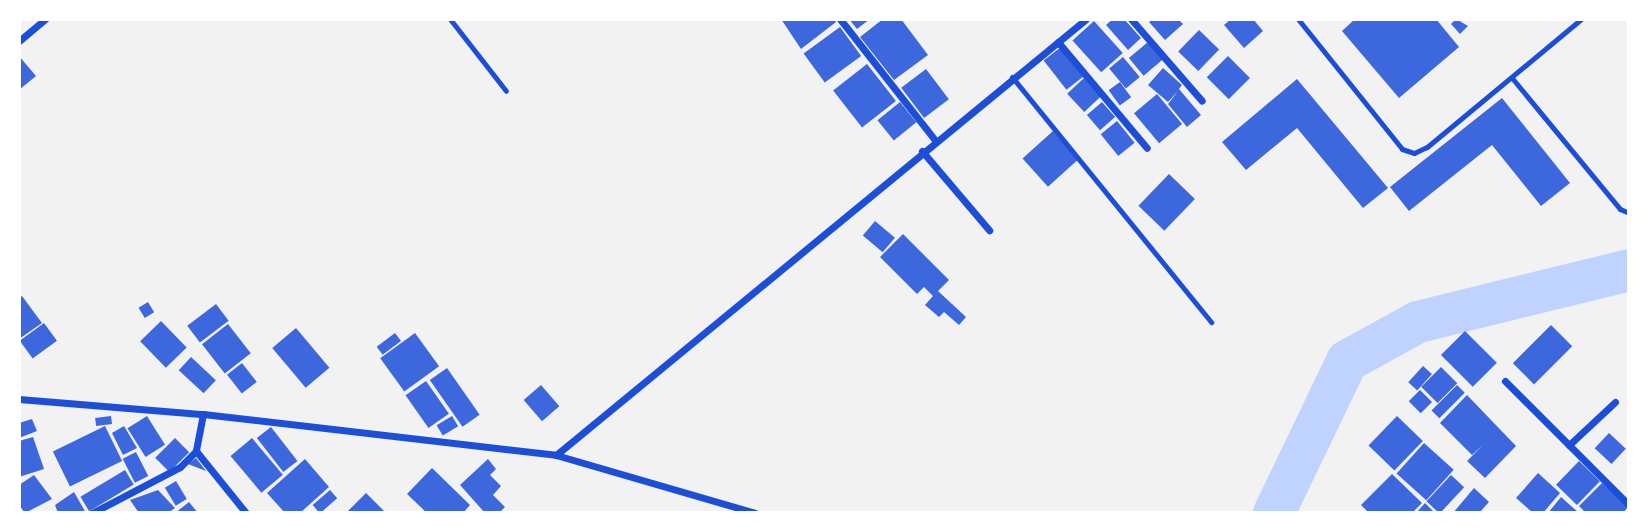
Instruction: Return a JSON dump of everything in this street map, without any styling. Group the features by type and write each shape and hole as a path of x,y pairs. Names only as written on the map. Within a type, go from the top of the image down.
{"street":[{"path":"19,41 45,19"},
{"path":"840,19 935,140"},
{"path":"556,456 935,140 1086,19"},
{"path":"1131,19 1202,101"},
{"path":"1058,42 1147,148"},
{"path":"922,151 989,230"},
{"path":"1505,381 1629,505"},
{"path":"19,399 203,414 556,456 755,513"},
{"path":"1569,445 1615,402"},
{"path":"92,513 180,467 196,451 203,414"},
{"path":"196,451 246,513"}],"lane":[{"path":"450,19 506,91"},
{"path":"1298,19 1402,149 1414,153 1427,148 1581,19"},
{"path":"1012,78 1211,322"},
{"path":"1512,78 1620,209 1629,213"}],"building":[{"path":"781,19 834,19 836,22 801,49"},
{"path":"849,19 870,19 857,29"},
{"path":"883,19 901,19 928,55 894,80 860,37"},
{"path":"1113,19 1124,19 1141,38 1128,50 1106,25"},
{"path":"1153,19 1178,19 1183,24 1165,40 1149,22"},
{"path":"1231,19 1253,19 1263,31 1244,48 1224,25"},
{"path":"1355,19 1436,19 1459,47 1399,98 1342,31"},
{"path":"1456,19 1468,26 1460,34 1451,24"},
{"path":"1094,21 1123,53 1101,72 1072,40"},
{"path":"840,27 861,56 825,83 804,53"},
{"path":"1199,30 1219,49 1198,71 1178,52"},
{"path":"1148,42 1163,60 1144,76 1129,58"},
{"path":"1061,47 1084,76 1066,90 1044,61"},
{"path":"19,56 36,76 19,90"},
{"path":"1228,56 1250,78 1229,99 1207,77"},
{"path":"1123,57 1140,77 1126,88 1109,69"},
{"path":"867,64 896,101 862,128 833,90"},
{"path":"1163,68 1182,85 1179,89 1201,115 1187,127 1168,104 1178,91 1168,102 1148,85"},
{"path":"926,69 949,99 924,118 901,88"},
{"path":"1084,78 1101,96 1084,112 1067,94"},
{"path":"1297,79 1388,188 1363,208 1297,128 1246,170 1222,142"},
{"path":"1120,82 1131,97 1120,106 1109,90"},
{"path":"1157,94 1182,124 1159,143 1134,113"},
{"path":"1502,98 1570,183 1541,206 1492,145 1409,211 1390,187"},
{"path":"900,102 916,122 894,140 877,120"},
{"path":"1102,102 1115,117 1100,130 1087,115"},
{"path":"1117,121 1135,143 1118,156 1101,134"},
{"path":"1053,131 1078,159 1048,187 1023,158"},
{"path":"1169,174 1195,199 1164,231 1138,206"},
{"path":"875,221 895,238 883,252 863,236"},
{"path":"903,234 949,280 938,291 966,317 959,325 944,312 939,317 925,305 933,296 924,287 917,294 880,257"},
{"path":"22,296 42,323 19,339 19,299"},
{"path":"148,302 154,312 145,318 139,308"},
{"path":"216,304 229,321 200,342 187,326"},
{"path":"161,321 187,348 166,368 140,341"},
{"path":"44,323 57,341 33,358 20,341"},
{"path":"228,324 251,353 225,373 202,344"},
{"path":"1551,325 1572,346 1534,384 1513,363"},
{"path":"296,328 329,368 306,388 272,348"},
{"path":"1465,331 1497,363 1473,387 1441,355"},
{"path":"395,333 401,341 383,355 377,347"},
{"path":"415,333 439,366 404,391 380,358"},
{"path":"191,357 216,380 204,393 179,370"},
{"path":"242,363 257,382 242,394 227,375"},
{"path":"1423,366 1432,374 1417,390 1408,382"},
{"path":"1441,367 1457,383 1437,403 1421,387"},
{"path":"447,368 480,415 462,427 430,380"},
{"path":"426,381 449,414 428,428 406,395"},
{"path":"541,385 559,406 542,421 524,400"},
{"path":"1457,385 1465,393 1439,418 1432,410"},
{"path":"1420,390 1432,402 1421,413 1409,401"},
{"path":"1467,395 1516,446 1485,478 1467,461 1484,444 1472,455 1440,423"},
{"path":"111,416 112,424 96,426 95,418"},
{"path":"147,416 165,445 146,457 127,428"},
{"path":"452,416 458,426 443,436 437,425"},
{"path":"1397,416 1423,441 1394,471 1369,445"},
{"path":"32,419 37,431 19,438 19,423"},
{"path":"105,426 122,461 70,486 53,451"},
{"path":"124,426 137,448 123,455 112,433"},
{"path":"271,427 297,461 283,472 257,438"},
{"path":"1609,433 1626,449 1611,464 1595,448"},
{"path":"33,437 44,469 19,477 19,441"},
{"path":"175,438 189,452 169,472 155,458"},
{"path":"252,438 283,475 261,493 231,456"},
{"path":"1424,443 1454,470 1426,500 1397,473"},
{"path":"136,452 148,476 135,483 123,459"},
{"path":"196,458 206,471 188,464"},
{"path":"305,459 329,487 300,513 285,513 267,493"},
{"path":"488,459 496,469 490,475 501,486 493,495 505,507 499,513 485,513 460,485"},
{"path":"1579,461 1600,481 1577,505 1556,485"},
{"path":"432,468 470,505 463,513 427,513 407,494"},
{"path":"125,470 134,485 89,511 80,497"},
{"path":"1538,473 1560,493 1543,513 1533,513 1516,498"},
{"path":"1392,474 1422,503 1412,513 1369,513 1361,505"},
{"path":"34,475 52,499 25,513 19,505 19,485"},
{"path":"1451,475 1464,487 1440,513 1426,501"},
{"path":"176,481 187,499 176,506 165,488"},
{"path":"1602,483 1628,507 1623,513 1586,513 1579,506"},
{"path":"1474,488 1489,502 1479,513 1453,513"},
{"path":"158,490 175,508 168,513 139,513 130,500"},
{"path":"330,490 337,498 320,513 313,505"},
{"path":"74,492 86,513 58,513 55,505"},
{"path":"366,493 386,513 346,513"},
{"path":"1561,497 1579,513 1548,513"},
{"path":"189,502 198,513 175,513"},
{"path":"1425,503 1435,513 1416,513"}],"waterway":[{"path":"1274,513 1347,361 1418,322 1629,270"}]}
